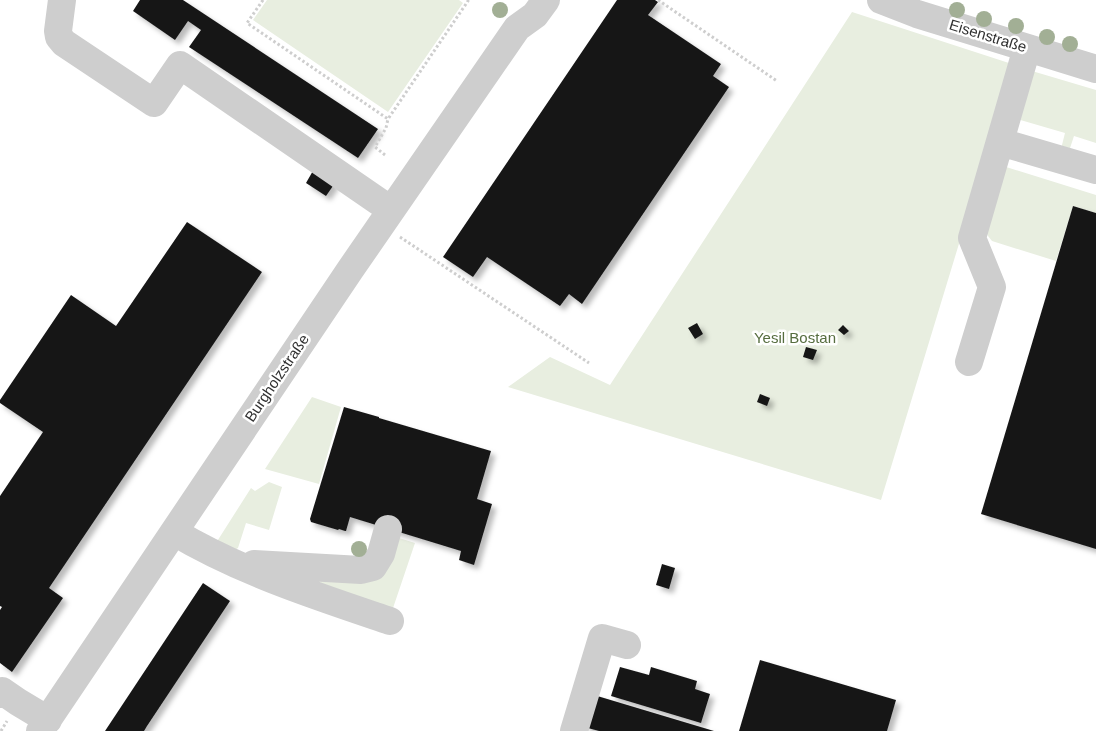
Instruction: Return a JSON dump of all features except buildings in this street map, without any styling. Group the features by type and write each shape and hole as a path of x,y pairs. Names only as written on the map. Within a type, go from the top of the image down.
{"street":[{"path":"62,0 58,37 64,44 154,103 180,65 386,217"},
{"name":"Burgholzstraße","path":"517,28 524,0"},
{"name":"Burgholzstraße","path":"44,725 386,217 517,28 535,15 546,0"},
{"name":"Eisenstraße","path":"881,0 917,14 1096,69"},
{"path":"968,362 992,287 972,238 1027,48"},
{"path":"1000,142 1096,170"},
{"path":"235,563 361,570 373,567 381,554 388,529"},
{"path":"174,532 202,548 281,583 390,621"},
{"path":"574,731 602,638 627,645"},
{"path":"1,691 18,702 44,725"}],"path":[{"path":"263,0 247,23 388,119"},
{"path":"385,154 375,147 386,128 388,119 467,0"},
{"path":"658,0 777,81"},
{"path":"386,217 589,363"}],"green space":[{"path":"267,0 459,0 463,3 388,112 253,20"},
{"name":"Yesil Bostan","path":"852,12 1012,64 881,500 508,387 550,357 610,385"},
{"path":"1032,71 1096,90 1096,143 1074,136 1069,151 1061,149 1065,133 1017,119"},
{"path":"1003,166 1096,195 1096,213 1073,206 1056,261 992,241 988,236 985,229"},
{"path":"312,397 341,407 319,484 265,469"},
{"path":"269,482 282,487 269,530 246,523 238,548 233,551 216,543 251,488 255,491"},
{"path":"396,537 415,543 392,611 301,577 331,580"}]}
